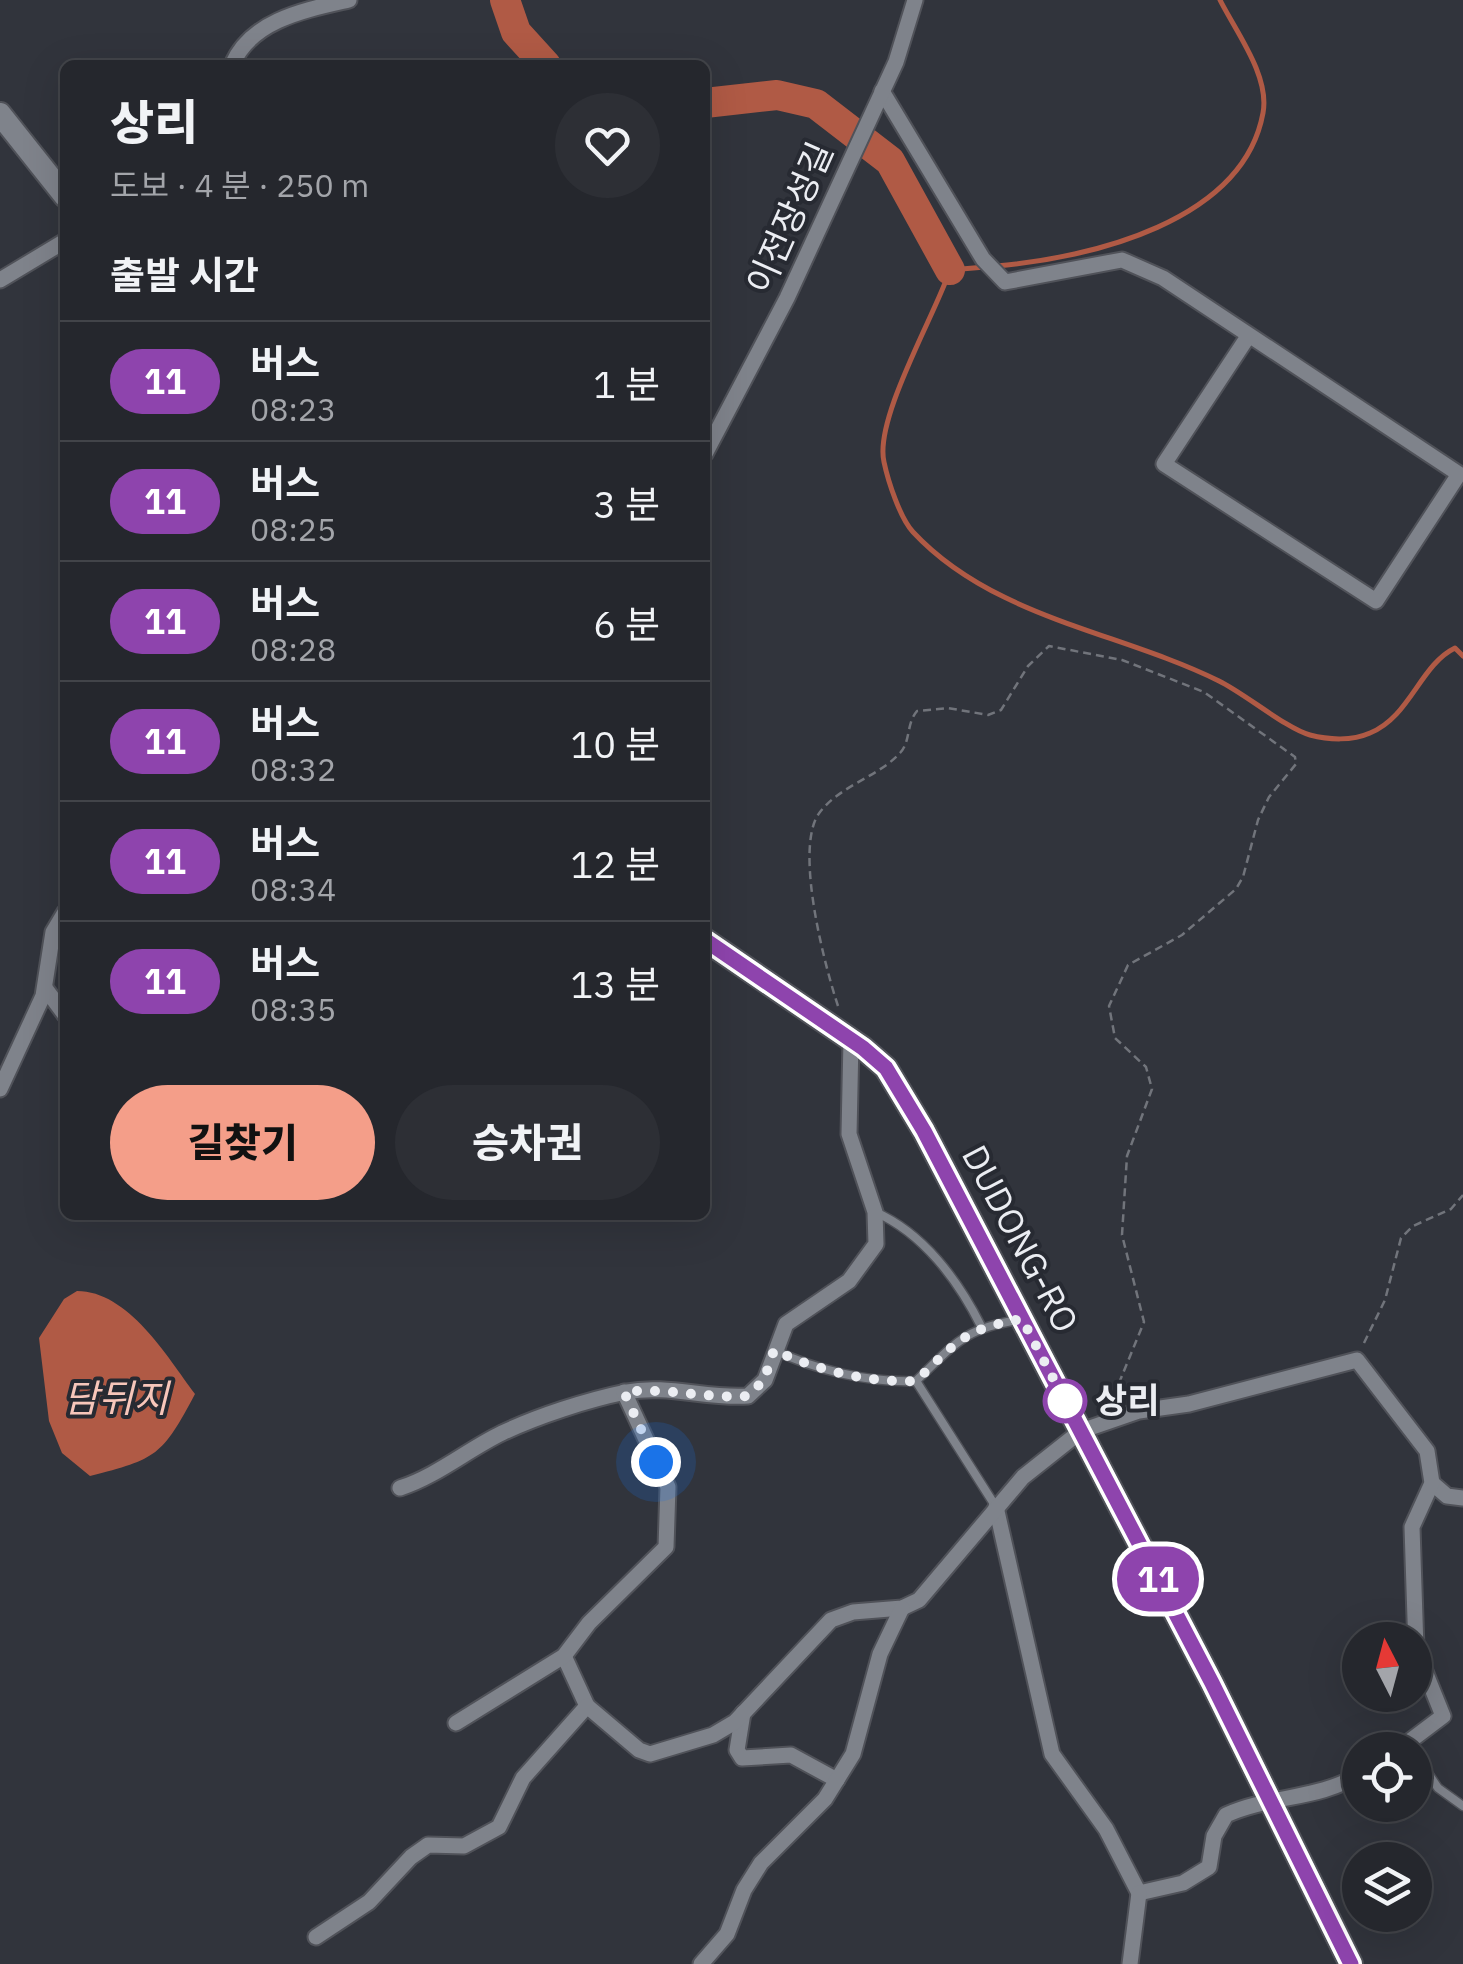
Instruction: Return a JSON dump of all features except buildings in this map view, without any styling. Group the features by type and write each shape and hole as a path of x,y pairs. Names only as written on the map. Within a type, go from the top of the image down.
{"main road":[{"path":"0,114 60,190"},
{"name":"DUDONG-RO","path":"710,943 852,1040 886,1068 1081,1431 1351,1964"}],"street":[{"path":"236,60 254,34 303,10 349,0"},
{"name":"이전장성길","path":"710,444 787,298 896,62 915,0"},
{"path":"878,97 983,259 1005,282 1122,260 1163,278 1250,335 1459,474 1376,601 1164,464 1250,335"},
{"path":"0,280 60,245"},
{"path":"0,1090 44,988 52,932 60,920"},
{"path":"44,988 60,1009"},
{"path":"400,1488 418,1482 502,1432 624,1392 656,1388 722,1398 748,1396 764,1380 786,1324 848,1281 876,1244 874,1212 849,1134 852,1040"},
{"path":"564,1656 586,1706 639,1750 650,1754 713,1735 743,1713 830,1620 853,1612 902,1608 918,1600 1023,1477 1081,1431 1357,1360 1427,1451 1432,1484 1412,1527 1416,1649 1444,1716 1427,1732"},
{"path":"456,1723 564,1656 589,1622 634,1583 670,1539 665,1476 624,1392"},
{"path":"1432,1484 1447,1496 1463,1498"},
{"path":"996,1507 1046,1737 1060,1771 1093,1809 1139,1893 1130,1964"},
{"path":"701,1964 727,1934 744,1890 762,1864 825,1799 852,1754 880,1654 902,1608"},
{"path":"316,1937 369,1902 411,1857 428,1846 464,1846 499,1826 523,1778 586,1706"},
{"path":"743,1713 737,1750 742,1758 791,1755 837,1780"},
{"path":"1139,1893 1208,1868 1214,1836 1226,1816 1270,1800 1342,1786"}],"lane":[{"path":"874,1212 904,1226 961,1286 981,1326"},
{"path":"774,1350 802,1364 892,1382 916,1381 966,1333 981,1326 1022,1319"},
{"path":"916,1381 996,1507"},
{"path":"1432,1780 1463,1806"}],"path":[{"path":"852,1040 822,957 809,838 818,814 839,794 898,756 917,711 948,708 988,715 1001,710 1028,666 1049,646 1122,660 1204,692 1295,756 1296,764 1269,797 1258,820 1243,878 1236,889 1182,935 1128,965 1109,1006 1114,1038 1146,1068 1152,1089 1127,1156 1122,1235 1144,1322 1114,1391 1110,1421"},
{"path":"1357,1360 1385,1300 1402,1238 1414,1226 1450,1209 1463,1195"}],"water":[{"name":"담뒤지","path":"77,1291 96,1294 129,1314 145,1328 195,1394 174,1431 155,1452 130,1465 90,1476 62,1453 49,1421 39,1338 64,1299"}],"waterway":[{"path":"505,0 516,32 541,60"},
{"path":"996,266 1034,262 1117,243 1195,207 1226,182 1250,151 1264,99 1257,69 1220,0"},
{"path":"710,102 777,95 816,104 890,161 950,270"},
{"path":"985,267 950,270 897,394 883,443 886,470 904,518 913,532 945,561 1018,604 1219,681 1290,726 1317,737 1340,739 1370,733 1395,715 1443,656 1455,648 1463,656"}],"bus line":[{"name":"11","path":"710,943 863,1048 886,1068 924,1131 1212,1683 1351,1964"}],"place":[{"name":"상리","path":"1065,1401"}],"route":[{"path":"656,1462 624,1392 656,1388 722,1398 748,1396 764,1380 774,1350 802,1364 892,1382 916,1381 966,1333 981,1326 1022,1319 1067,1404 1065,1401"}]}
